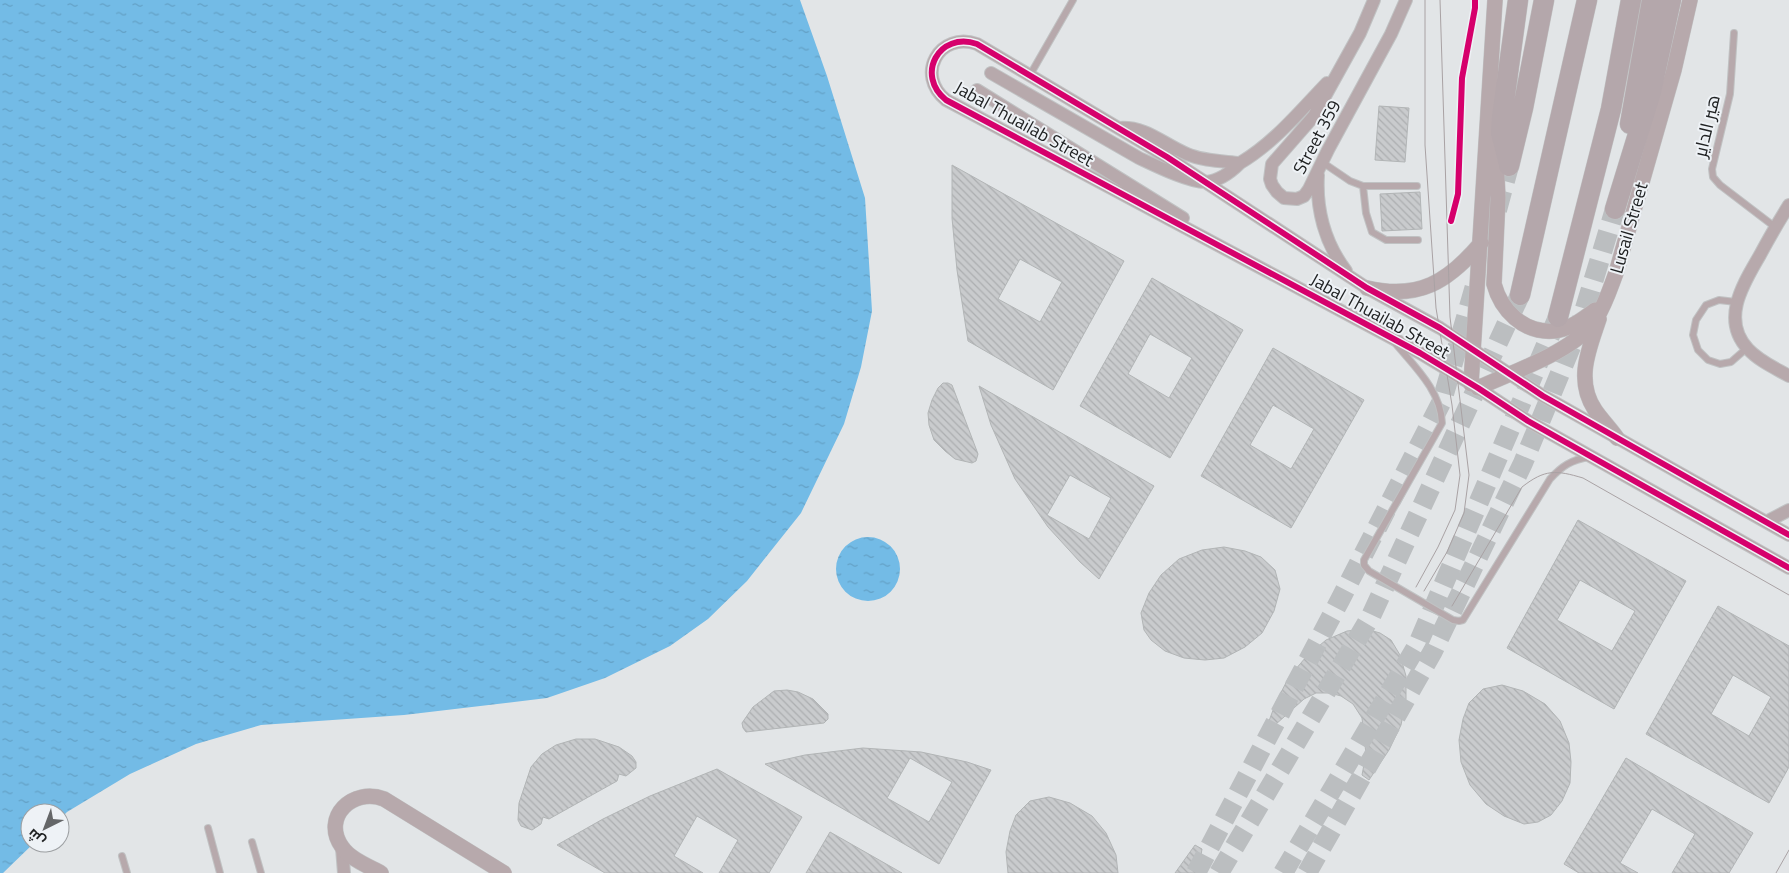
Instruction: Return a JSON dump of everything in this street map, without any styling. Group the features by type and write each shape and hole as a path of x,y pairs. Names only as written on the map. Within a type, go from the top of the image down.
{"highway":[{"path":"1518,0 1501,133 1510,166 1544,0"},
{"path":"1520,295 1587,0"},
{"path":"1558,317 1611,109 1631,0"},
{"path":"1652,0 1615,209 1651,92 1671,0"}],"street":[{"name":"Street 359","path":"1374,0 1360,33 1314,116 1272,164 1270,179 1272,185 1284,198 1297,199 1304,196 1309,189 1375,64 1406,0"},
{"path":"1474,386 1474,349 1495,0"},
{"name":"Lusail Street","path":"1474,386 1542,360 1575,339 1596,320 1606,301 1616,273 1674,70 1690,0"},
{"name":"Jabal Thuailab Street","path":"1789,535 1543,396 1440,328 1367,288 1206,182 977,44 962,41 955,42 942,49 934,62 932,76 936,90 946,100 1389,337 1474,386 1528,421 1789,568"},
{"path":"991,73 1153,165 1182,177 1206,182 1231,172 1266,144 1284,128 1339,70"},
{"path":"1489,83 1494,125 1498,198 1494,284 1497,296 1504,308 1521,323 1538,330 1554,331 1580,322 1606,301"},
{"path":"977,90 1284,281"},
{"path":"1119,128 1147,132 1186,154 1201,159 1240,163"},
{"path":"1320,165 1318,198 1323,226 1334,253 1350,277"},
{"path":"1789,205 1742,286 1736,302 1735,316 1737,332 1747,348 1762,361 1789,376"},
{"path":"1367,288 1380,291 1408,291 1435,284 1458,268 1481,243"},
{"path":"1606,301 1585,362 1585,389 1594,409 1617,438"},
{"path":"1766,522 1789,510"},
{"path":"344,873 342,848 336,833 338,817 341,810 353,800 368,796 384,799 504,873"},
{"path":"342,848 348,854 381,873"}],"lane":[{"path":"1030,75 1073,0"},
{"name":"هير الداير","path":"1734,33 1730,94 1712,169 1713,177 1726,190 1775,227"},
{"path":"1320,165 1363,186 1417,186"},
{"path":"1363,186 1366,213 1372,232 1386,240 1418,240"},
{"path":"1736,302 1719,300 1706,305 1696,320 1693,335 1698,350 1708,360 1720,364 1731,362 1747,348"},
{"path":"1389,337 1434,393 1442,423 1364,560 1364,565 1369,571 1453,620 1463,620 1550,479 1560,468 1570,462 1591,456"},
{"path":"208,828 220,873"},
{"path":"252,842 261,873"},
{"path":"122,856 127,873"}],"water":[{"path":"0,0 800,0 827,76 865,198 872,311 861,367 844,424 801,513 747,581 708,619 670,646 605,678 547,698 404,715 261,725 196,744 130,774 70,810 70,803 20,803 20,853 24,853 3,873 0,873"},
{"path":"862,537 874,537 891,546 898,557 900,569 898,581 891,592 874,601 862,601 850,596 841,587 836,575 836,563 841,551 850,542"}],"building":[{"path":"1379,106 1409,108 1405,162 1375,160"},
{"path":"952,165 1124,261 1053,390 968,341 957,270 952,218","holes":["1020,259 1062,282 1040,322 998,299"]},
{"path":"1420,192 1422,229 1382,231 1380,194"},
{"path":"1152,278 1243,330 1170,458 1080,406","holes":["1150,334 1192,358 1169,398 1128,374"]},
{"path":"1273,348 1364,400 1291,528 1201,476","holes":["1273,405 1314,429 1291,469 1250,445"]},
{"path":"943,383 952,385 978,454 976,461 972,463 955,459 934,440 929,425 928,413 938,388"},
{"path":"979,386 1154,486 1099,579 1080,562 1048,527 1015,479 991,425","holes":["1070,475 1111,498 1089,539 1047,515"]},
{"path":"1578,520 1686,581 1614,709 1507,648","holes":["1580,580 1635,611 1612,651 1557,620"]},
{"path":"1224,547 1245,551 1261,557 1275,570 1280,589 1274,611 1262,633 1245,647 1224,658 1205,660 1184,658 1165,651 1151,640 1144,630 1141,613 1149,593 1161,575 1179,559 1202,550"},
{"path":"1718,606 1789,646 1789,767 1769,803 1646,734","holes":["1733,675 1771,697 1749,736 1711,714"]},
{"path":"1366,629 1380,633 1391,640 1400,655 1406,676 1406,699 1401,725 1389,750 1369,780 1362,775 1366,754 1362,718 1353,704 1341,696 1330,693 1316,693 1304,699 1275,725 1269,721 1289,677 1306,657 1326,640 1347,631"},
{"path":"1502,685 1523,691 1545,704 1560,721 1569,743 1571,762 1570,783 1562,801 1551,815 1538,822 1524,824 1504,816 1486,804 1470,785 1461,762 1459,740 1463,719 1469,703 1483,689"},
{"path":"787,690 798,692 813,699 828,714 828,719 824,723 746,732 742,723 753,707 774,691"},
{"path":"576,739 595,739 619,747 632,756 636,762 636,768 626,776 619,774 617,781 549,819 543,817 541,824 532,830 521,826 518,820 519,803 531,767 542,754 556,745"},
{"path":"863,748 921,752 967,762 991,770 939,864 765,764 805,755","holes":["910,758 952,782 929,822 887,798"]},
{"path":"1626,758 1753,833 1729,873 1672,873 1695,834 1652,809 1620,863 1638,873 1579,873 1564,864"},
{"path":"717,769 802,817 769,873 719,873 738,840 697,816 674,856 703,873 605,873 557,845 603,819 650,796"},
{"path":"1049,797 1070,803 1092,816 1106,833 1116,855 1118,873 1008,873 1006,852 1010,831 1016,815 1030,801"},
{"path":"830,832 902,873 806,873"},
{"path":"1195,845 1202,849 1198,873 1175,873"}],"tunnel":[{"path":"1497,210 1509,166"},
{"path":"1307,873 1433,651 1523,463 1580,325 1615,209"},
{"path":"1196,873 1340,600 1442,401 1475,286"},
{"path":"1219,873 1371,616 1520,295"},
{"path":"1283,873 1418,644 1558,317"}],"tram line":[{"path":"1416,587 1438,547 1455,510 1460,475 1452,405 1436,308 1425,145 1425,0"},
{"path":"1424,591 1447,552 1464,513 1469,475 1450,317 1440,0"},
{"path":"1452,606 1522,487 1537,477 1551,473 1565,473 1583,478 1789,595"},
{"path":"1776,873 1789,850"}],"cycle path":[{"path":"1451,221 1458,194 1462,78 1475,0"},
{"path":"1789,535 1543,396 1440,328 1367,288 1167,157 977,44 963,42 952,44 942,49 936,58 932,68 932,79 937,90 946,100 1420,353 1528,421 1789,568"}]}
